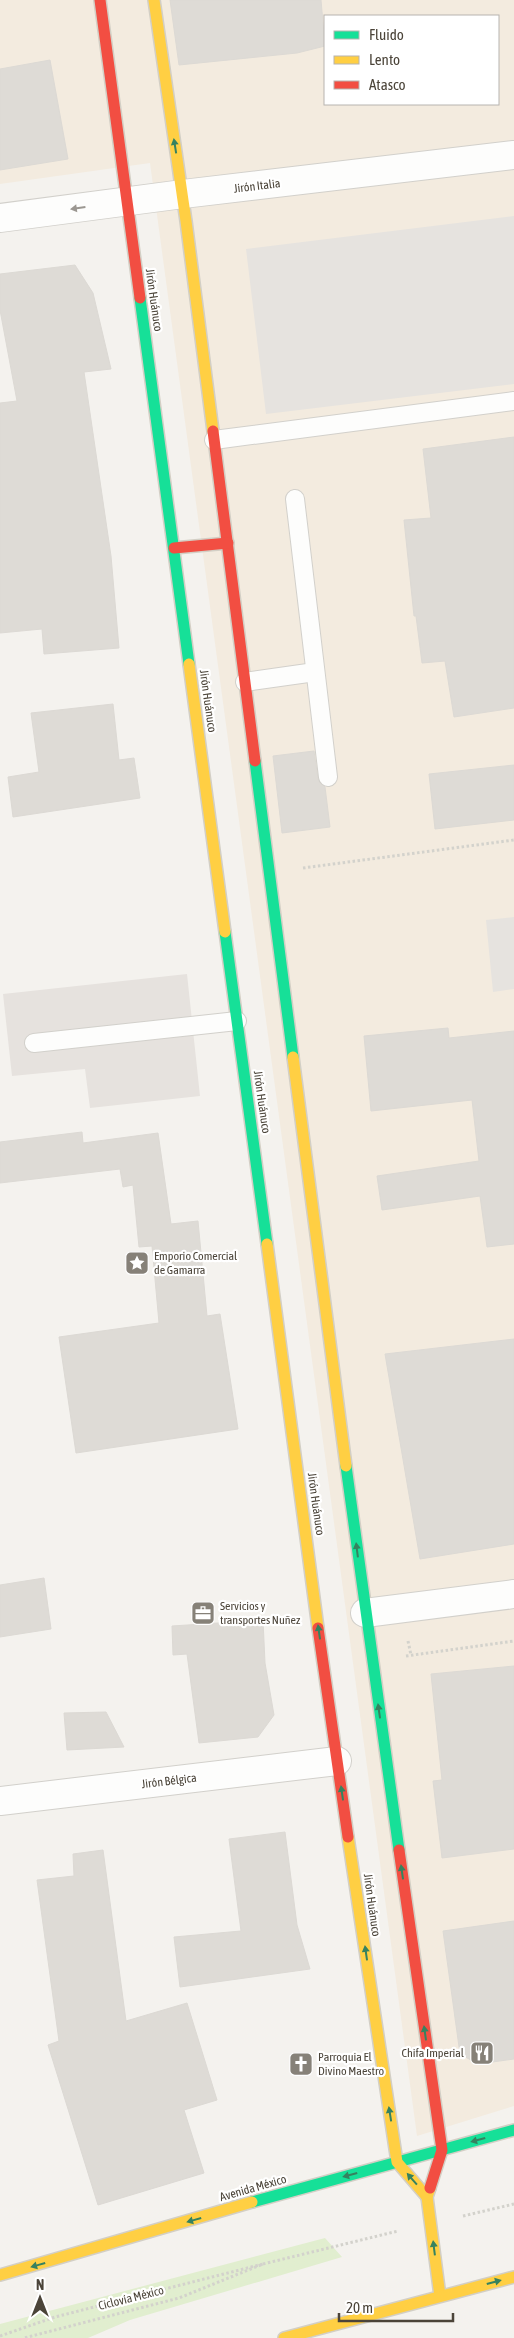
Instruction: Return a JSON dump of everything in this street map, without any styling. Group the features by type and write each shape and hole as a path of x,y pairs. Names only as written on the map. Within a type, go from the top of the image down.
{"street":[{"name":"Jirón Huánuco","path":"100,0 337,1761 397,2162"},
{"path":"154,0 182,194 228,543 365,1613 442,2150 427,2197 440,2296"},
{"name":"Jirón Italia","path":"0,218 182,194 514,155"},
{"path":"174,548 228,543"},
{"path":"365,1613 514,1594"},
{"name":"Jirón Bélgica","path":"0,1802 337,1761"},
{"name":"Avenida México","path":"0,2276 514,2130"},
{"path":"397,2162 427,2197"},
{"path":"284,2338 514,2277"}],"lane":[{"path":"214,440 514,401"},
{"path":"295,499 328,777"},
{"path":"245,682 315,672"},
{"path":"34,1043 237,1021"}],"path":[{"path":"270,872 514,840"},
{"path":"403,1656 514,1641"},
{"name":"Ciclovía México","path":"0,2336 55,2316 514,2204"},
{"name":"Ciclovía México","path":"24,2338 180,2298 263,2264"}],"shaded area":[{"path":"0,0 514,0 514,2106 417,2136 150,163 0,184"},
{"path":"514,216 514,384 266,414 246,249"},
{"path":"514,917 514,989 493,992 486,920"},
{"path":"187,974 200,1096 90,1108 85,1069 12,1076 3,994"}],"green space":[{"path":"325,2238 342,2257 130,2320 88,2338 0,2338 0,2324"}],"building":[{"path":"170,0 321,0 324,46 297,53 179,65"},
{"path":"50,60 68,159 0,170 0,69"},
{"path":"75,265 93,293 111,369 84,372 111,556 119,648 44,654 42,629 0,633 0,403 17,401 0,310 0,274"},
{"path":"514,437 514,708 454,717 445,661 422,663 416,616 414,616 404,520 431,518 423,449"},
{"path":"113,704 119,760 134,758 140,798 13,817 8,777 39,772 31,713"},
{"path":"314,751 318,779 325,787 330,827 282,833 273,756"},
{"path":"514,765 514,820 435,829 429,774"},
{"path":"448,1028 449,1038 514,1031 514,1244 487,1247 480,1196 382,1210 377,1176 479,1161 472,1100 371,1111 364,1036"},
{"path":"82,1132 83,1143 158,1133 171,1224 198,1221 207,1316 220,1314 238,1429 76,1453 59,1337 159,1323 152,1246 139,1247 133,1185 123,1187 120,1169 0,1183 0,1142"},
{"path":"514,1339 514,1544 420,1559 385,1354"},
{"path":"44,1578 51,1629 0,1637 0,1585"},
{"path":"263,1620 265,1663 274,1715 258,1737 199,1743 187,1654 173,1655 172,1626"},
{"path":"514,1666 514,1849 442,1858 433,1781 442,1780 431,1674"},
{"path":"106,1712 124,1747 67,1750 64,1713"},
{"path":"285,1832 297,1925 310,1969 180,1987 174,1937 241,1931 229,1839"},
{"path":"103,1850 126,2021 187,2003 217,2100 184,2110 204,2173 98,2205 48,2045 59,2041 37,1880 74,1876 73,1854"},
{"path":"514,1921 514,2059 478,2064 460,2054 443,1931"}],"traffic: fast":[{"path":"140,298 189,664"},
{"path":"255,761 293,1057"},
{"path":"225,932 267,1244"},
{"path":"346,1466 399,1850"},
{"path":"252,2202 514,2130"}],"traffic: slow":[{"path":"154,0 186,221 213,431"},
{"path":"189,664 225,932"},
{"path":"293,1057 346,1466"},
{"path":"267,1244 318,1628"},
{"path":"348,1837 397,2162 427,2197"},
{"path":"430,2188 427,2197 440,2296"},
{"path":"0,2275 252,2202"},
{"path":"284,2338 514,2277"}],"traffic: jam":[{"path":"100,0 140,298"},
{"path":"213,431 255,761"},
{"path":"174,548 228,543"},
{"path":"318,1628 348,1837"},
{"path":"399,1850 442,2150 430,2188"}],"place":[{"name":"Emporio Comercial de Gamarra","path":"137,1263"},
{"name":"Servicios y transportes Nuñez","path":"203,1613"},
{"name":"Chifa Imperial","path":"482,2053"},
{"name":"Parroquia El Divino Maestro","path":"301,2064"}]}
